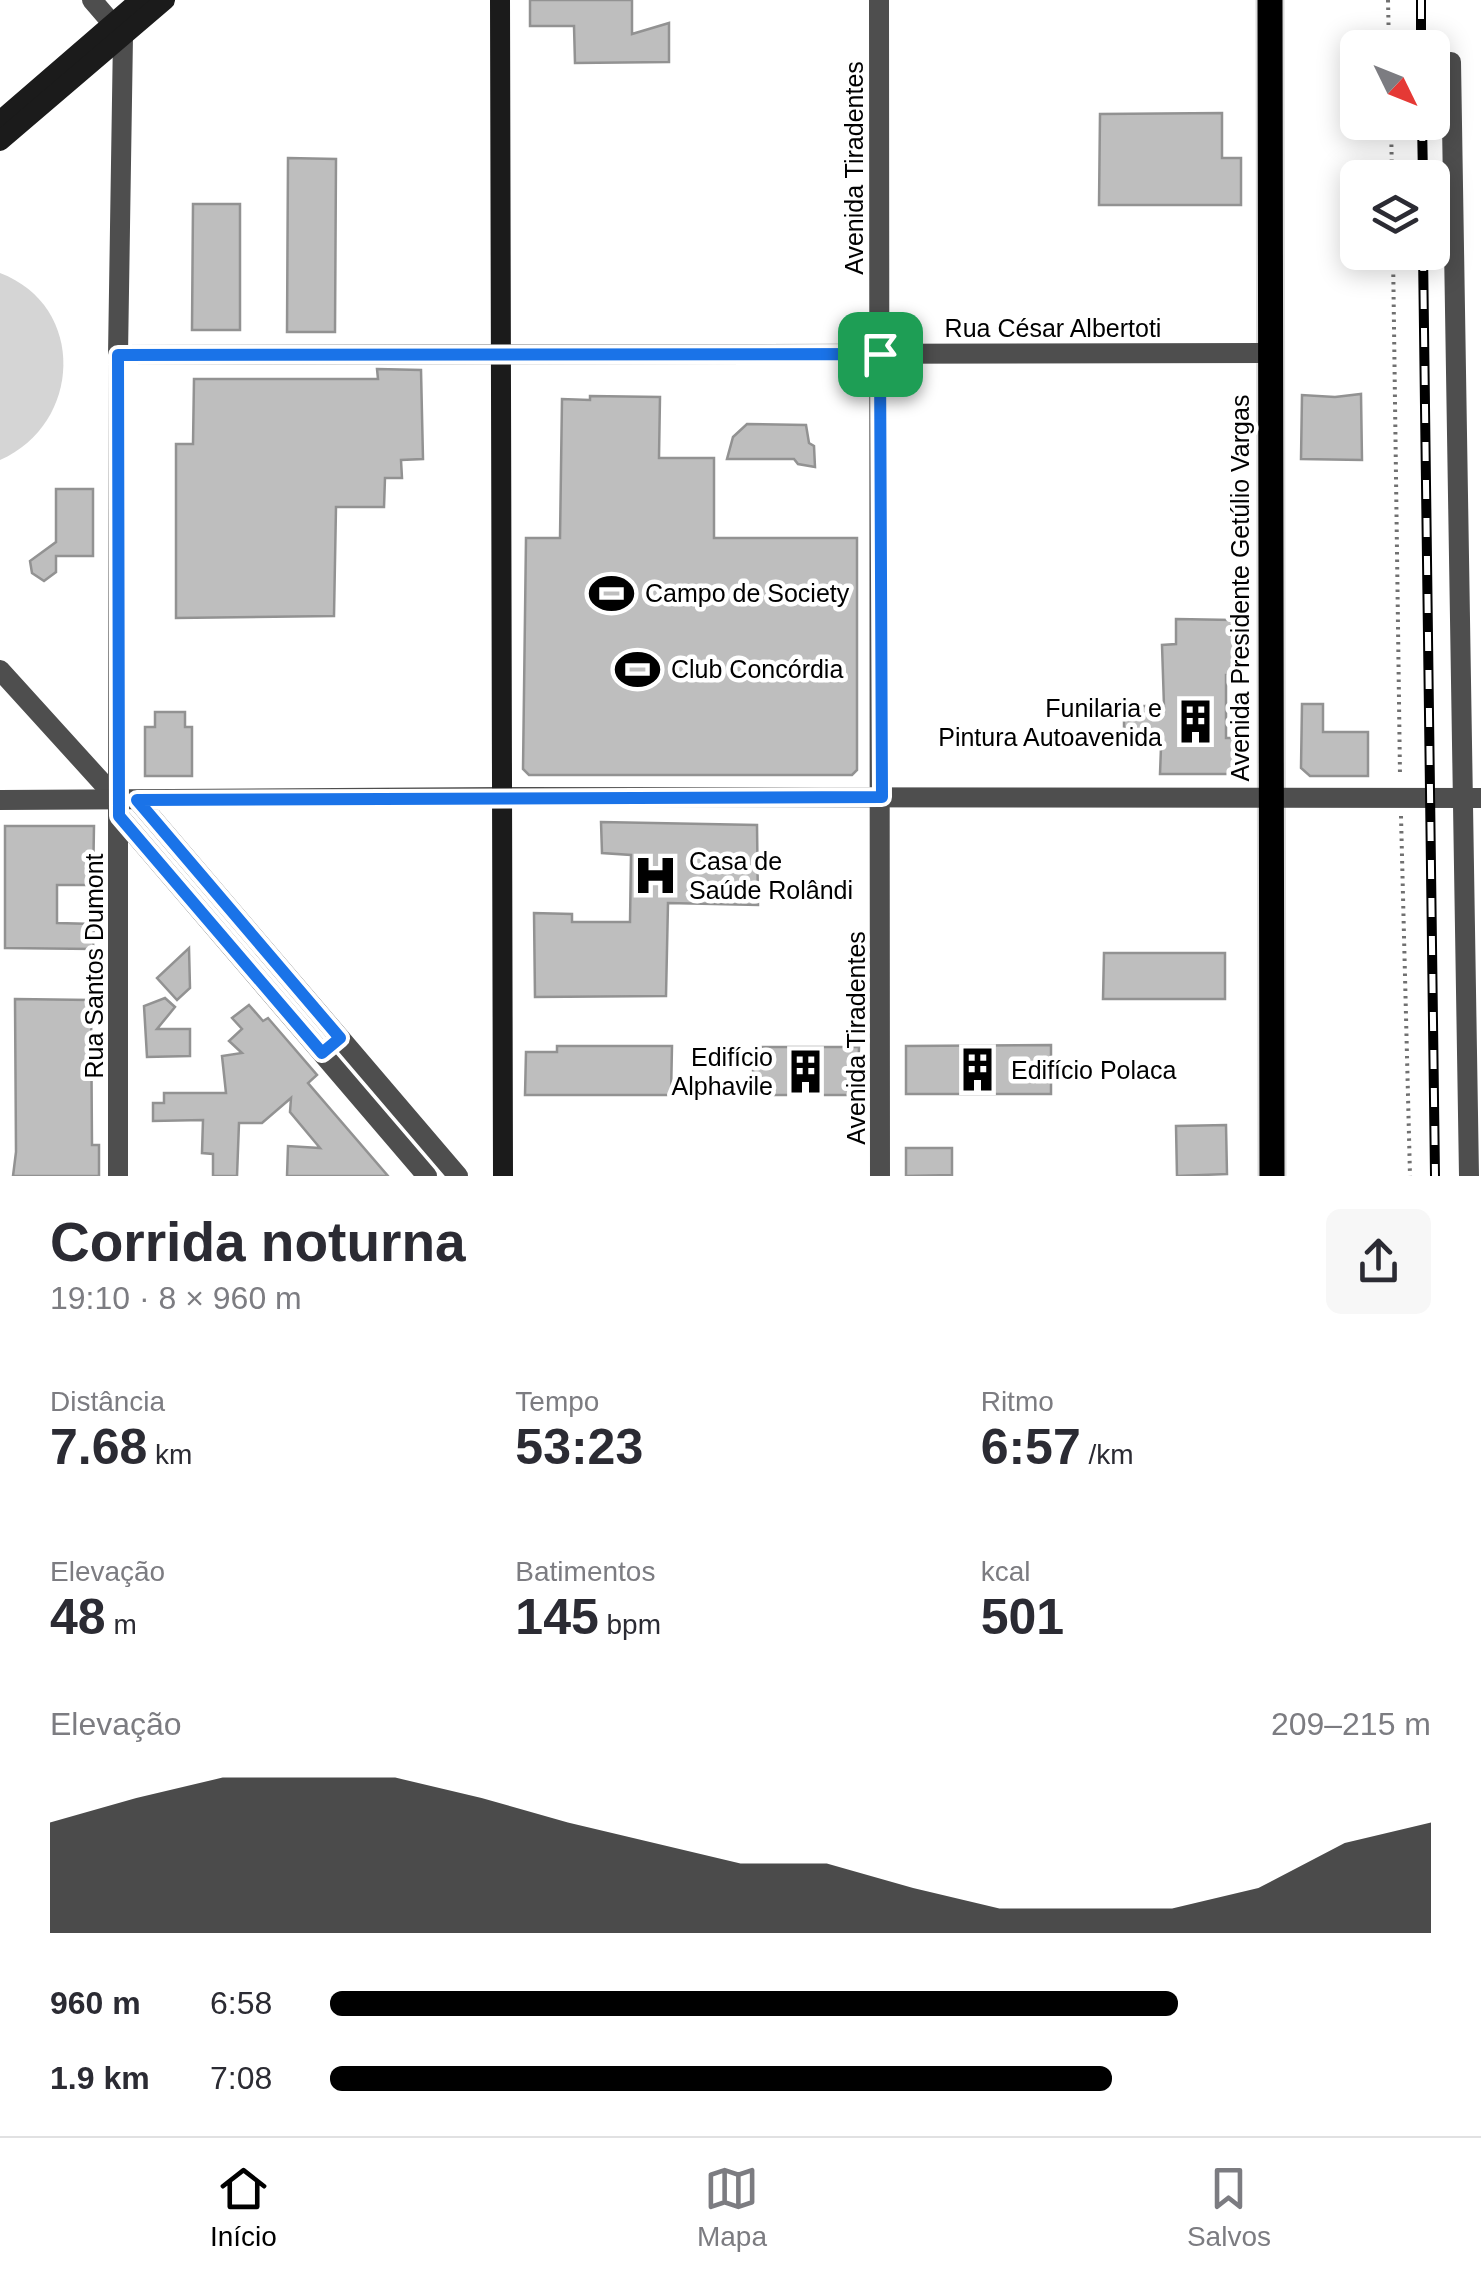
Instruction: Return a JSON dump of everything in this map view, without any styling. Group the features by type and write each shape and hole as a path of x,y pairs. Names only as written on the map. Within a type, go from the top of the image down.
{"main road":[{"name":"Avenida Presidente Getúlio Vargas","path":"1270,0 1272,1176"}],"street":[{"path":"92,0 118,30"},
{"path":"0,140 118,30 140,0"},
{"path":"0,121 118,30 165,0"},
{"path":"500,0 503,1176"},
{"name":"Avenida Tiradentes","path":"879,0 880,1176"},
{"name":"Rua Santos Dumont","path":"118,30 125,805 118,1176"},
{"path":"1451,62 1472,798 1469,1176"},
{"name":"Rua César Albertoti","path":"118,355 1270,353"},
{"path":"0,670 340,1038 458,1176"},
{"path":"0,800 125,805 501,797 1472,798"},
{"path":"125,805 322,1053 427,1176"},
{"path":"322,1053 340,1038"}],"path":[{"path":"1388,0 1389,30"},
{"path":"1393,270 1400,798 1410,1176"}],"shaded area":[{"path":"0,273 28,289 48,311 60,337 63,365 59,394 47,420 27,443 0,460"}],"building":[{"path":"530,0 632,0 632,34 669,23 669,62 575,63 574,26 530,26"},
{"path":"1222,113 1222,158 1241,158 1241,205 1099,205 1100,114"},
{"path":"288,158 336,159 335,332 287,332"},
{"path":"193,204 240,204 240,330 192,330"},
{"path":"377,369 421,370 423,459 401,460 402,478 385,478 384,507 336,507 334,616 176,618 176,444 193,444 194,379 378,379"},
{"path":"1361,394 1362,460 1301,459 1302,395"},
{"path":"590,396 660,397 659,458 714,458 714,538 857,538 857,770 852,775 529,775 523,769 526,538 560,538 562,399 590,400"},
{"path":"747,424 806,425 809,443 814,446 815,467 798,464 794,459 727,459 733,437"},
{"path":"56,489 93,489 93,556 56,556 56,572 44,581 32,573 30,561 56,542"},
{"path":"1176,619 1233,620 1235,644 1231,675 1226,675 1226,738 1237,738 1237,774 1160,774 1161,747 1124,747 1124,706 1164,706 1162,645 1176,644"},
{"path":"1302,704 1323,704 1323,732 1368,732 1368,776 1310,776 1301,768"},
{"path":"155,712 185,712 185,727 192,727 192,776 145,776 145,727 155,727"},
{"path":"601,822 757,825 758,905 668,903 666,996 535,997 534,913 572,914 572,922 630,922 631,855 602,853"},
{"path":"5,826 94,826 93,885 57,885 57,923 94,924 93,949 5,948"},
{"path":"189,948 190,988 177,1000 157,978"},
{"path":"1104,953 1225,953 1225,999 1103,999"},
{"path":"165,998 175,1007 157,1029 190,1029 190,1056 147,1057 144,1006"},
{"path":"15,999 91,1000 92,1145 99,1145 99,1176 13,1176"},
{"path":"249,1005 263,1021 268,1018 317,1075 308,1083 388,1176 287,1176 288,1146 320,1148 290,1112 291,1098 262,1123 239,1123 237,1176 213,1176 213,1154 202,1153 203,1120 153,1121 153,1103 164,1103 164,1093 226,1093 222,1056 242,1053 229,1041 242,1029 232,1018"},
{"name":"Edifício Polaca","path":"1051,1045 1051,1094 906,1094 906,1046"},
{"path":"557,1046 672,1046 671,1095 525,1095 526,1052 557,1052"},
{"name":"Edifício Alphavile","path":"753,1047 859,1047 858,1095 753,1095"},
{"path":"1226,1125 1227,1174 1177,1176 1176,1126"},
{"path":"906,1148 952,1148 952,1175 906,1176"}],"railway":[{"path":"1421,0 1421,30"},
{"path":"1422,140 1423,160"},
{"path":"1423,270 1435,1176"}],"place":[{"name":"Campo de Society","path":"612,593"},
{"name":"Club Concórdia","path":"638,669"},
{"name":"Funilaria e Pintura Autoavenida","path":"1195,722"},
{"name":"Casa de Saúde Rolândi","path":"656,875"},
{"name":"Edifício Polaca","path":"978,1070"},
{"name":"Edifício Alphavile","path":"806,1071"}],"route":[{"path":"880,354 882,797 137,800 340,1038 322,1053 119,816 118,355 880,354"}]}
